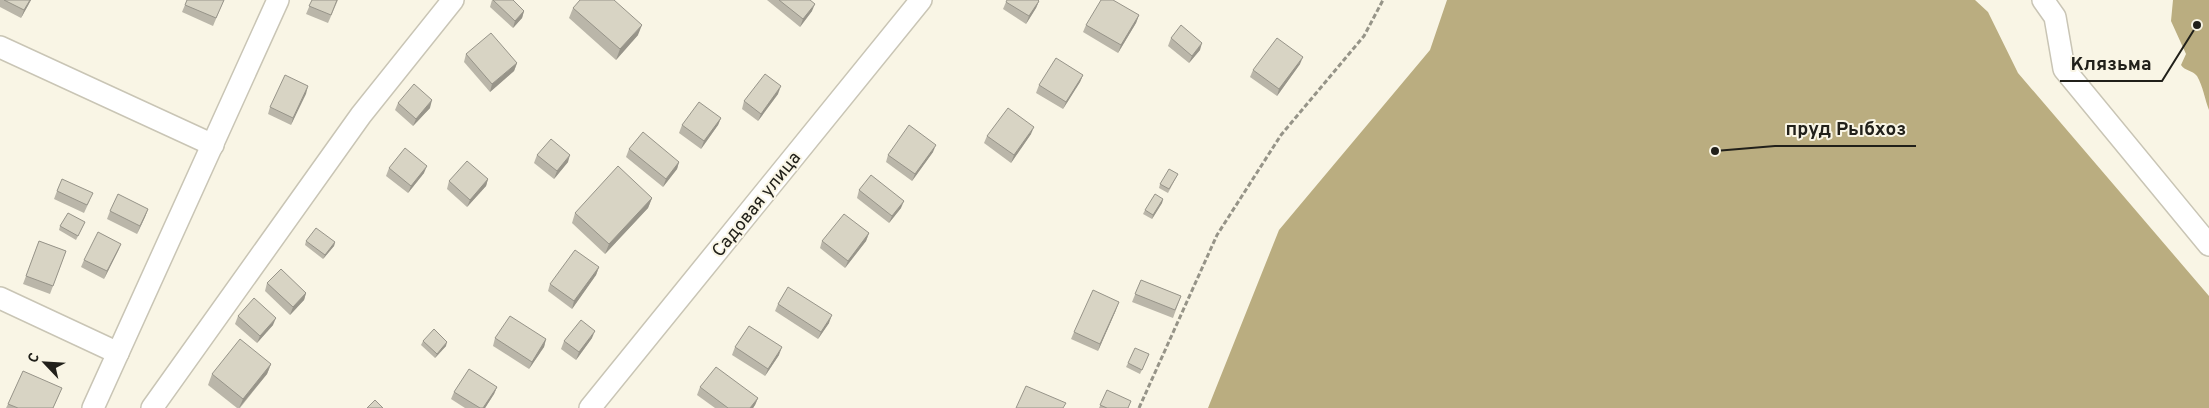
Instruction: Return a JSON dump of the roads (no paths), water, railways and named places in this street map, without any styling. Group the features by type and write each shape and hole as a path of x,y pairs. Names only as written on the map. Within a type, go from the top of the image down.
{"street":[{"path":"93,408 278,0"},
{"path":"152,408 361,115 453,0"},
{"name":"Садовая улица","path":"590,408 921,0"},
{"path":"2043,0 2055,17 2064,69 2209,245"},
{"path":"0,47 212,145"},
{"path":"0,298 118,353"}],"place":[{"name":"Клязьма","path":"2197,25"},
{"name":"пруд Рыбхоз","path":"1715,151"}]}
